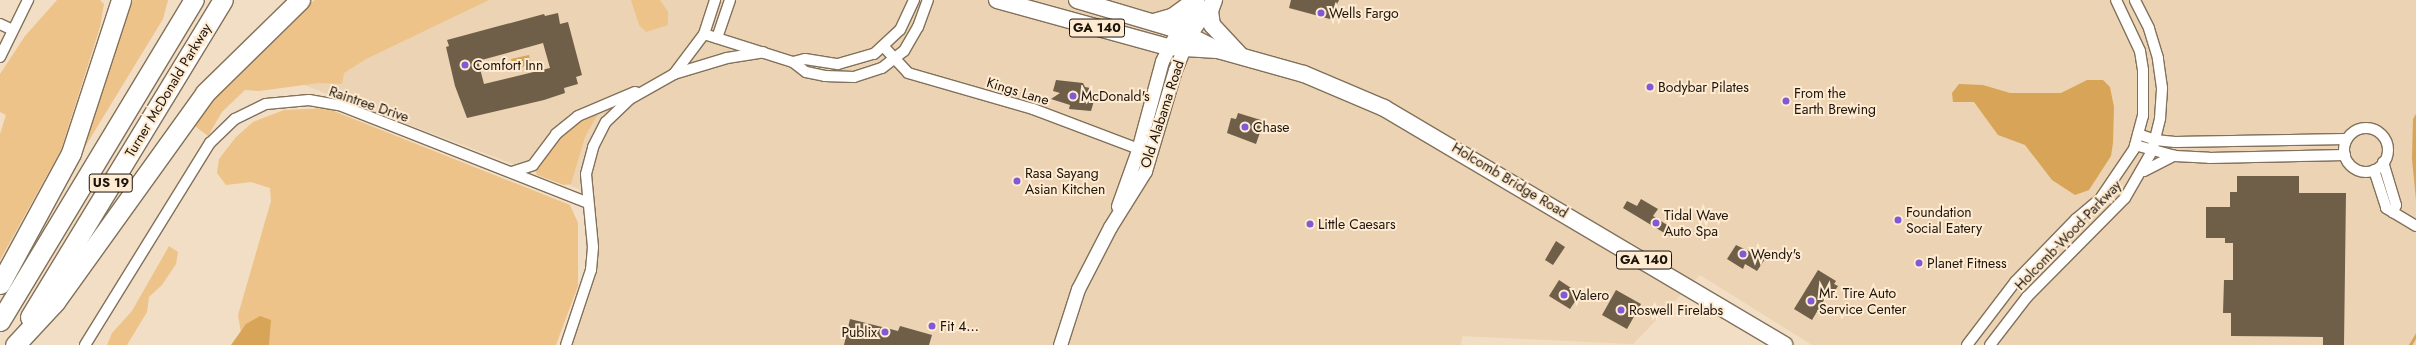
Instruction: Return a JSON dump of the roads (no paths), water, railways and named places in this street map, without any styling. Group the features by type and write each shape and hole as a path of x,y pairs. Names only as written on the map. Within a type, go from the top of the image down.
{"highway":[{"name":"Turner McDonald Parkway","path":"0,321 194,0"},
{"name":"Turner McDonald Parkway","path":"14,345 223,0"},
{"path":"14,345 55,302 200,98 300,0"},
{"path":"0,284 70,153 120,3"}],"main road":[{"name":"Holcomb Bridge Road","path":"998,0 1218,50 1319,79 1396,113 1784,345"},
{"name":"Holcomb Bridge Road","path":"1077,0 1154,22 1179,41"},
{"path":"1154,22 1172,17 1195,0"},
{"name":"Old Alabama Road","path":"1179,41 1200,0"},
{"name":"Old Alabama Road","path":"1179,41 1214,0"},
{"path":"1214,0 1210,11 1212,24 1241,56"}],"street":[{"path":"0,57 4,40 13,30 28,0"},
{"path":"674,74 704,34 715,0"},
{"path":"717,38 730,0"},
{"path":"793,62 805,59 838,64 850,62 884,47 900,30 914,0"},
{"path":"704,34 793,62 806,72 840,78 868,74 894,60 915,33 928,0"},
{"name":"Holcomb Wood Parkway","path":"1967,345 2015,282 2076,219 2100,199 2119,174 2135,145 2143,116 2143,70 2140,52 2116,0"},
{"name":"Holcomb Wood Parkway","path":"1990,345 2027,297 2125,198 2142,172 2152,151 2160,118 2162,88 2158,58 2149,28 2135,0"},
{"path":"0,24 13,30"},
{"name":"Old Alabama Road","path":"1060,345 1078,289 1110,227 1179,41"},
{"name":"Old Alabama Road","path":"1110,227 1137,188 1151,154 1179,41"},
{"name":"Kings Lane","path":"884,47 894,60 913,75 1033,109 1151,154"},
{"path":"509,172 527,170 533,165 556,134 578,116 610,100 646,88 674,74 727,58 764,52"},
{"path":"566,345 591,270 592,247 586,174 599,133 613,113 646,88"},
{"name":"Raintree Drive","path":"86,345 205,150 228,124 258,107 297,100 334,104 588,203"},
{"path":"2160,118 2174,142"},
{"path":"2138,134 2155,140 2174,142 2347,138 2359,129 2376,131 2387,145 2383,162 2396,205 2393,212"},
{"path":"2347,138 2345,155 2349,163 2358,170 2374,170 2383,162"},
{"path":"2135,145 2152,151 2175,156 2345,155"},
{"path":"2142,172 2175,156"},
{"path":"2374,170 2386,208 2416,226"}],"waterway":[{"path":"2410,345 2416,335"}],"place":[{"name":"Wells Fargo","path":"1321,13"},
{"name":"Comfort Inn","path":"465,65"},
{"name":"Bodybar Pilates","path":"1650,87"},
{"name":"McDonald's","path":"1073,96"},
{"name":"From the Earth Brewing","path":"1786,101"},
{"name":"Chase","path":"1245,127"},
{"name":"Rasa Sayang Asian Kitchen","path":"1017,181"},
{"name":"Foundation Social Eatery","path":"1898,220"},
{"name":"Tidal Wave Auto Spa","path":"1656,223"},
{"name":"Little Caesars","path":"1310,224"},
{"name":"Wendy's","path":"1743,254"},
{"name":"Planet Fitness","path":"1919,263"},
{"name":"Valero","path":"1564,295"},
{"name":"Mr. Tire Auto Service Center","path":"1811,301"},
{"name":"Roswell Firelabs","path":"1621,310"},
{"name":"Fit 4...","path":"932,326"},
{"name":"Publix","path":"885,332"}]}
